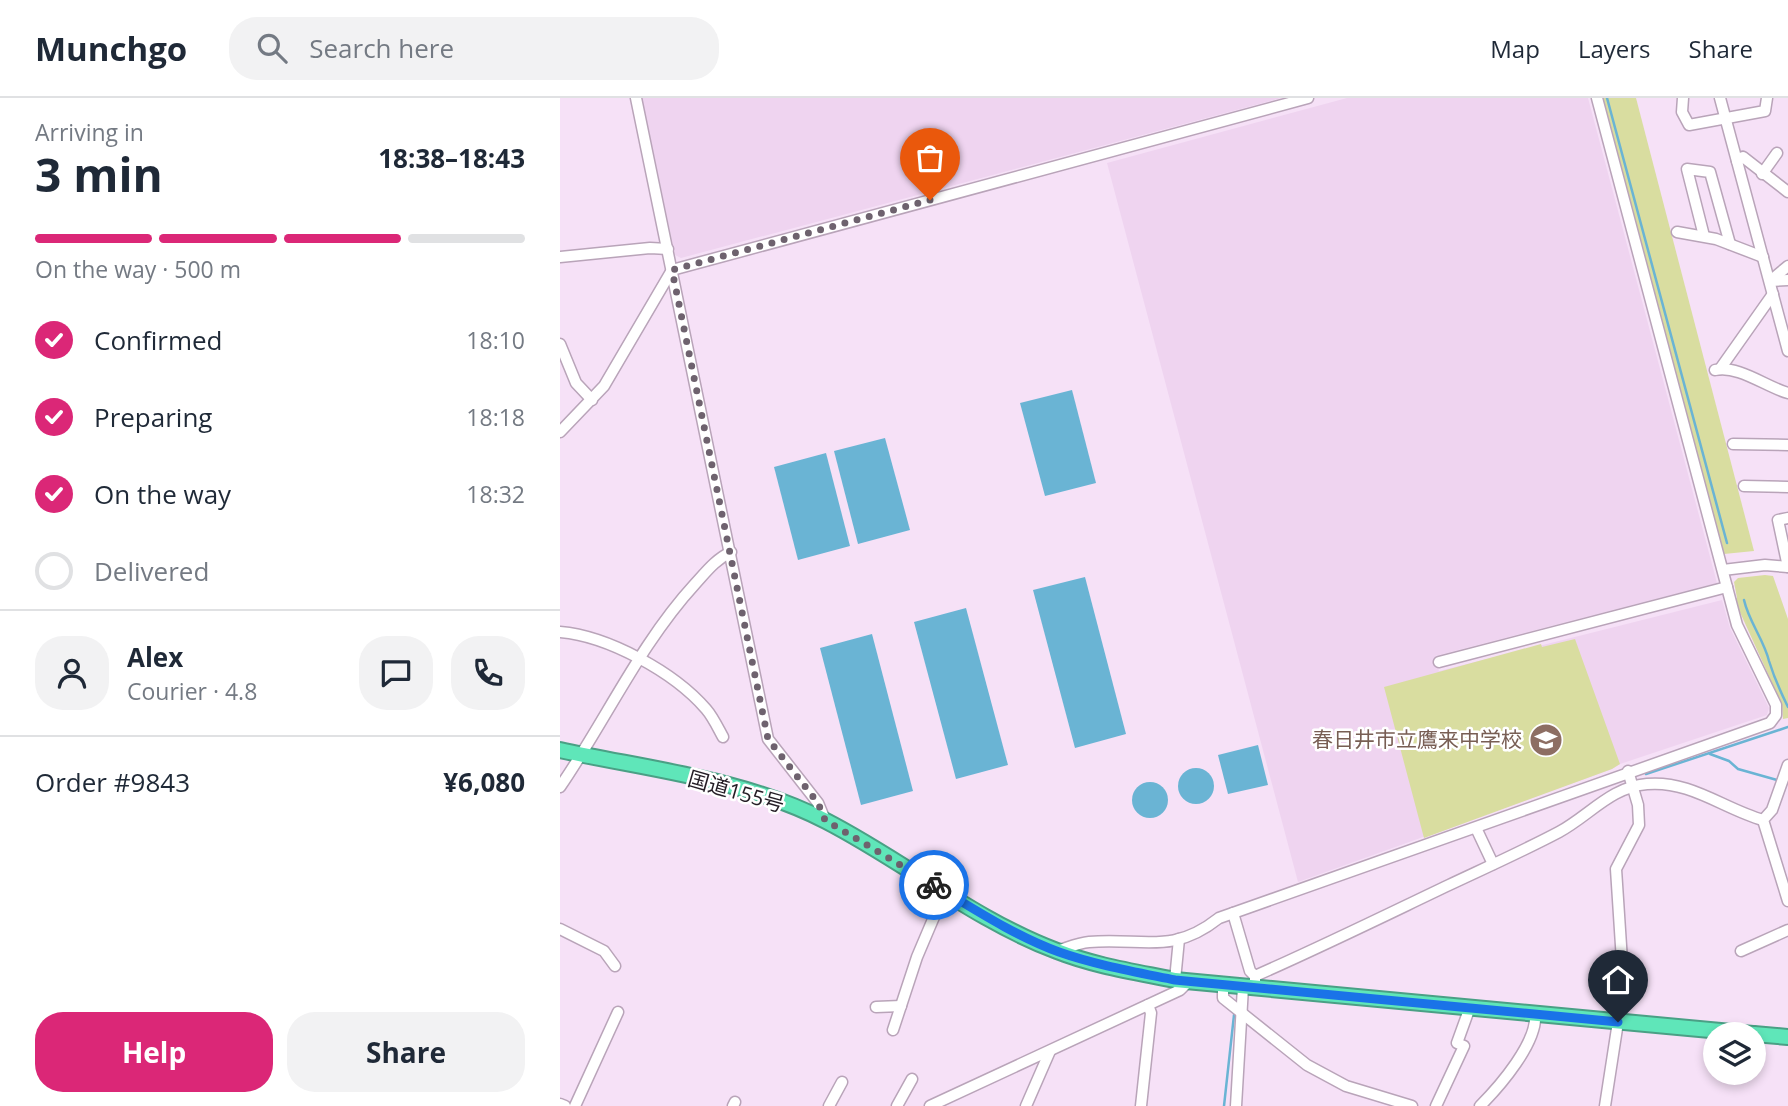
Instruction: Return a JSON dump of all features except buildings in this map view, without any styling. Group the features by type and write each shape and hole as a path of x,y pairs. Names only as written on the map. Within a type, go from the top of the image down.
{"highway":[{"name":"国道155号","path":"560,750 729,786 825,820 998,923 1057,951 1107,966 1182,981 1251,983 1703,1030"},
{"name":"国道155号","path":"1766,1035 1788,1037"}],"street":[{"path":"636,98 768,739 818,803 825,820"},
{"path":"560,432 604,386 672,270 1308,98"},
{"path":"1057,951 1088,942 1158,944 1200,933 1219,918 1476,828 1628,771 1770,723 1776,715 1776,705 1737,625 1597,98"},
{"path":"1683,98 1682,112 1689,125 1765,111 1767,98"},
{"path":"1720,98 1788,351"},
{"path":"1762,174 1777,153"},
{"path":"1737,161 1743,157 1788,192"},
{"path":"1704,236 1687,169 1710,172 1730,244"},
{"path":"1677,232 1704,236 1763,257"},
{"path":"560,257 650,247 668,249"},
{"path":"1770,281 1788,266"},
{"path":"1770,281 1788,280"},
{"path":"1773,294 1717,370 1761,379 1766,387 1788,393"},
{"path":"560,344 562,355 576,383 592,400"},
{"path":"1733,444 1788,445"},
{"path":"1744,486 1788,487"},
{"path":"1723,570 1765,565 1788,567 1778,520 1788,517"},
{"path":"560,787 639,658 680,601 720,556 731,552"},
{"path":"1439,662 1727,587"},
{"path":"560,632 585,634 639,658 706,709 723,737"},
{"path":"1763,820 1772,810 1788,765"},
{"path":"1605,1106 1618,1022 1622,961 1616,869 1639,825 1628,771"},
{"path":"1251,983 1560,831 1613,794 1633,786 1683,787 1742,814 1763,820"},
{"path":"1763,820 1783,876 1788,901"},
{"path":"1476,828 1493,864"},
{"path":"893,1030 944,891"},
{"path":"1233,913 1251,983 1243,1016 1236,1106"},
{"path":"560,929 604,951 615,966"},
{"path":"1741,951 1788,930"},
{"path":"930,1106 1180,990 1180,939"},
{"path":"1223,984 1223,998 1243,1016 1317,1070 1346,1086 1412,1106"},
{"path":"1141,1106 1151,1013 1148,1005"},
{"path":"876,1007 901,1006"},
{"path":"1436,1106 1464,1046 1457,1043 1470,1007"},
{"path":"575,1106 618,1012"},
{"path":"1480,1106 1499,1087 1537,1029 1535,1014"},
{"path":"1026,1106 1049,1051"},
{"path":"897,1106 912,1079"},
{"path":"829,1106 842,1082"}],"shaded area":[{"path":"642,98 1281,98 681,258 675,255"},
{"path":"1347,98 1588,98 1717,583 1435,656 1439,671 1722,600 1730,628 1769,708 1767,715 1620,764 1298,882 1107,163"}],"green space":[{"path":"1603,98 1636,98 1754,551 1724,554"},
{"path":"1773,576 1788,619 1788,718 1783,719 1782,705 1734,599 1737,598 1734,582 1738,578"},
{"path":"1575,639 1620,764 1424,838 1384,687 1541,644 1542,647"}],"water":[{"path":"1072,390 1096,483 1045,496 1020,403"},
{"path":"885,438 910,530 858,544 834,451"},
{"path":"826,453 850,546 798,560 774,467"},
{"path":"1085,577 1126,734 1075,748 1033,590"},
{"path":"966,608 1008,765 956,779 914,622"},
{"path":"872,634 913,791 861,805 820,648"},
{"path":"1258,745 1268,785 1228,794 1218,755"},
{"path":"1196,768 1209,773 1214,786 1209,799 1196,804 1183,799 1178,786 1183,773"},
{"path":"1150,782 1163,787 1168,800 1163,813 1150,818 1137,813 1132,800 1137,787"}],"waterway":[{"path":"1607,98 1727,543"},
{"path":"1744,600 1788,707"},
{"path":"1646,774 1788,727"},
{"path":"1710,754 1729,761 1738,769 1777,780"},
{"path":"1224,1106 1234,1015"}],"way so far":[{"path":"930,200 672,270 768,739 818,803 825,820 934,885"}],"place":[{"name":"春日井市立鷹来中学校","path":"1546,740"}],"route":[{"path":"934,885 998,923 1057,951 1107,966 1175,980 1618,1022"}]}
